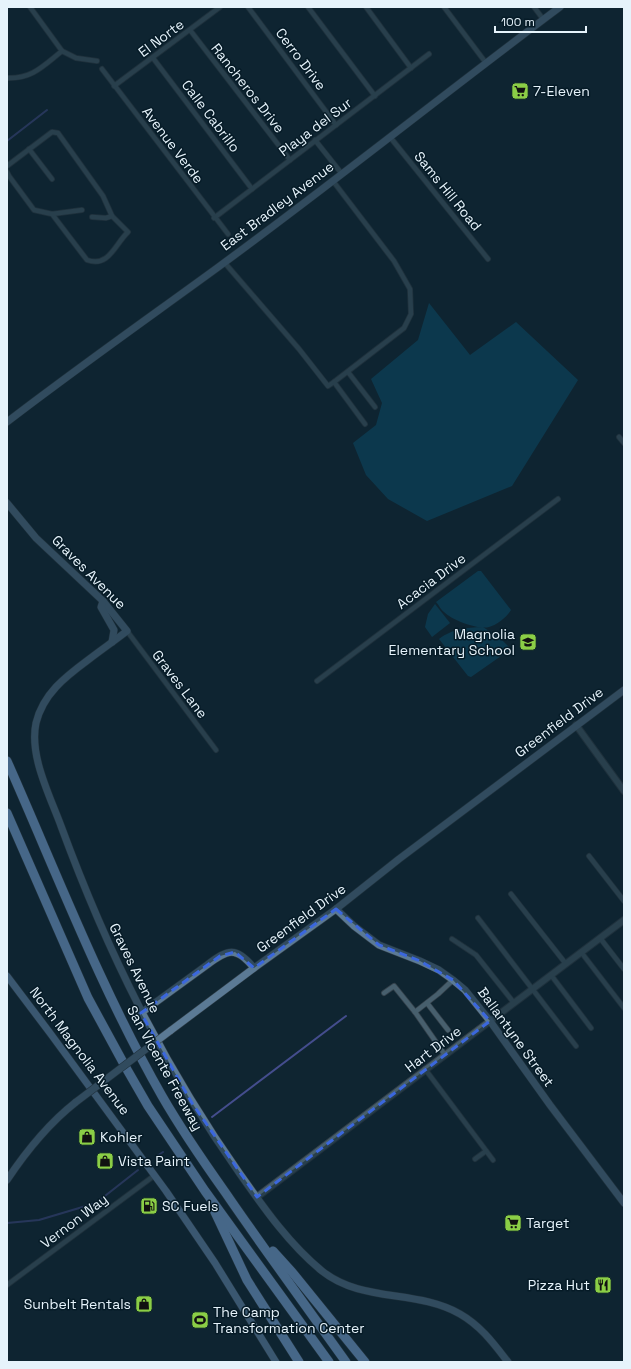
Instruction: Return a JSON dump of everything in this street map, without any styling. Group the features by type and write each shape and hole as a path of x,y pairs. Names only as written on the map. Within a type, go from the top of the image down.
{"highway":[{"name":"San Vicente Freeway","path":"7,761 89,952 119,1016 162,1096 184,1133 242,1217 346,1362"},
{"path":"7,813 88,998 124,1066 148,1106 205,1191 329,1362"},
{"path":"205,1191 247,1280 299,1362"},
{"path":"242,1217 292,1272 365,1362"},
{"path":"277,1290 323,1362"}],"main road":[{"name":"East Bradley Avenue","path":"7,422 342,174 560,7"},
{"name":"Graves Avenue","path":"7,503 36,538 102,601 127,631 66,677 53,689 44,703 37,720 35,749 40,769 80,875 110,948 141,1013 192,1103 256,1197 301,1253 331,1278 342,1284 365,1292 424,1300 445,1307 475,1324 487,1334 508,1362"},
{"path":"102,601 101,607 114,630 112,642"},
{"name":"Greenfield Drive","path":"7,1180 22,1157 40,1135 76,1102 254,968 336,909 399,859 624,690"},
{"name":"Ballantyne Street","path":"336,909 354,926 380,945 439,970 454,980 465,990 490,1021 550,1105 624,1204"},
{"path":"141,1013 207,965 229,952 238,953 254,968"},
{"name":"North Magnolia Avenue","path":"7,976 155,1175 215,1263 276,1362"}],"street":[{"path":"30,7 62,51 76,58 97,61"},
{"name":"El Norte","path":"114,86 220,7"},
{"name":"Cerro Drive","path":"248,7 336,125"},
{"path":"308,7 374,96"},
{"path":"366,7 411,68"},
{"path":"444,7 486,63"},
{"path":"534,7 543,19"},
{"name":"Rancheros Drive","path":"190,30 290,160"},
{"path":"7,78 23,77 34,72 62,51"},
{"name":"Playa del Sur","path":"214,218 429,54"},
{"name":"Calle Cabrillo","path":"153,58 252,189"},
{"name":"Avenue Verde","path":"102,69 214,218 228,234"},
{"path":"7,166 52,132 58,133 103,196 112,216 128,232 112,253 99,262 94,263 87,260 52,214"},
{"name":"Sams Hill Road","path":"390,137 488,259"},
{"path":"315,140 342,174"},
{"path":"29,149 52,179"},
{"path":"7,172 34,210 52,214 82,210"},
{"path":"224,262 300,349 328,386 348,372 404,328 411,314 410,289 394,261 333,180"},
{"path":"92,217 106,218 112,216"},
{"path":"348,372 375,407"},
{"path":"334,382 365,424"},
{"path":"619,437 624,443"},
{"name":"Acacia Drive","path":"317,681 558,499"},
{"name":"Graves Lane","path":"127,631 216,750"},
{"path":"576,725 624,791"},
{"path":"589,856 624,901"},
{"path":"511,894 566,964"},
{"path":"478,918 576,1046"},
{"name":"Hart Drive","path":"256,1197 624,920"},
{"path":"600,938 624,969"},
{"path":"452,939 476,955 514,1003"},
{"path":"581,952 624,1008"},
{"path":"551,975 591,1028"},
{"path":"415,1012 454,980"},
{"path":"384,993 394,986 415,1012 445,1055"},
{"path":"427,1003 448,1030"},
{"path":"425,1069 493,1160"},
{"path":"475,1159 486,1151"},
{"name":"Vernon Way","path":"7,1285 155,1175"}],"highlighted area":[{"path":"336,909 379,945 420,961 453,980 490,1021 257,1197 192,1103 141,1013 220,956 235,952 254,968"}],"shaded area":[{"path":"429,303 470,355 516,322 578,380 512,486 427,521 388,499 366,475 353,443 376,425 382,403 371,379 418,340"},
{"path":"478,571 481,571 511,610 502,620 484,628 472,626 459,621 443,611 436,602"},
{"path":"435,604 450,623 432,637 425,627 428,614"},
{"path":"483,627 501,639 511,649 471,677 468,676 439,639 444,635 465,628"}],"waterway":[{"path":"7,141 47,110"},
{"path":"212,1117 346,1016"},
{"path":"192,1130 199,1125"},
{"path":"157,1156 163,1152"},
{"path":"7,1223 39,1220 96,1203 138,1170"}],"place":[{"name":"7-Eleven","path":"520,91"},
{"name":"Magnolia Elementary School","path":"528,642"},
{"name":"Kohler","path":"87,1137"},
{"name":"Vista Paint","path":"105,1161"},
{"name":"SC Fuels","path":"149,1206"},
{"name":"Target","path":"513,1223"},
{"name":"Pizza Hut","path":"603,1285"},
{"name":"Sunbelt Rentals","path":"144,1304"},
{"name":"The Camp Transformation Center","path":"200,1320"}]}
